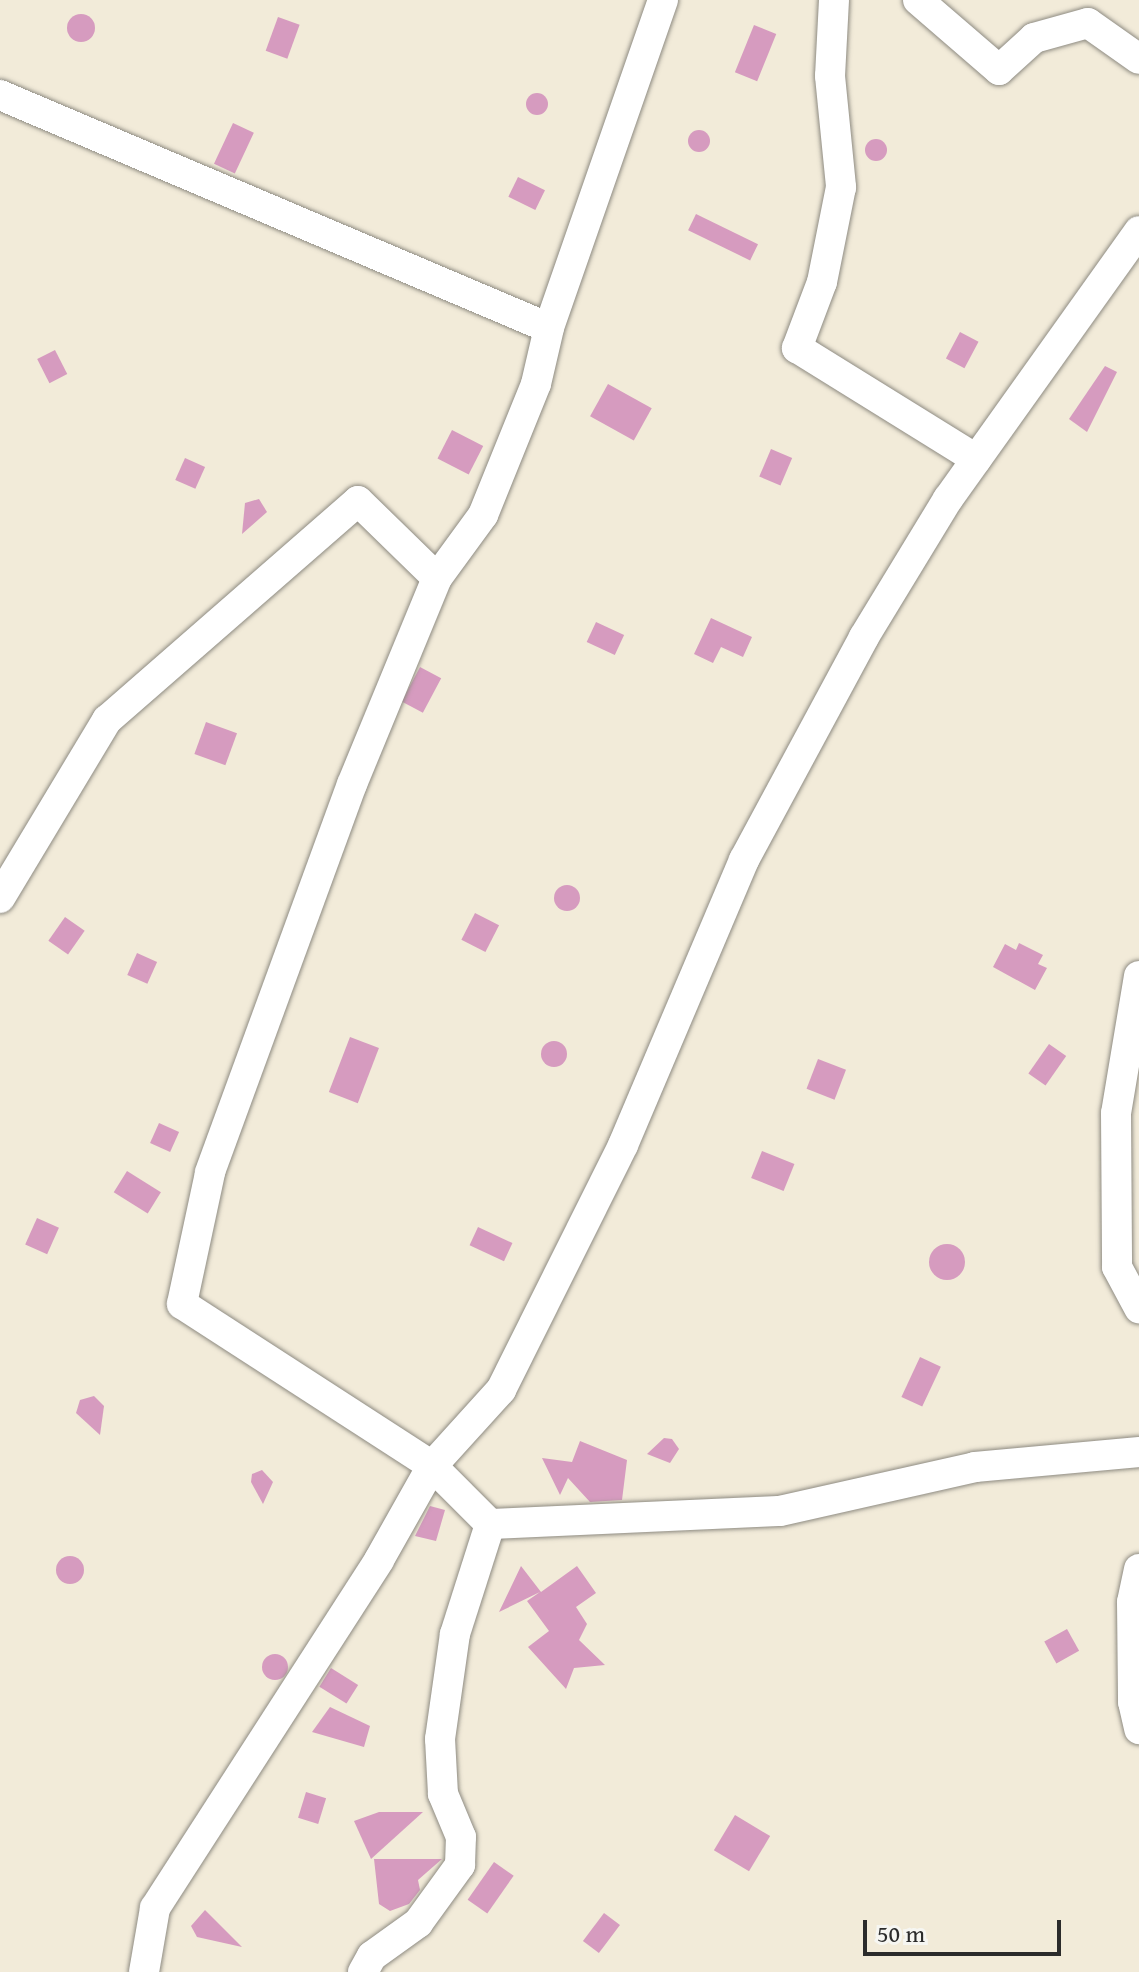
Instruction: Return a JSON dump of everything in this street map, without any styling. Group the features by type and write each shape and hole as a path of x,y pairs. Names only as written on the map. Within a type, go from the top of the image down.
{"street":[{"path":"663,0 549,328 536,384 483,515 437,578 352,784 210,1173 182,1304 432,1466 490,1524 780,1511 975,1467 1139,1452"},
{"path":"834,0 830,76 841,187 822,282 797,348 976,459"},
{"path":"918,0 999,70 1034,38 1088,23 1139,59"},
{"path":"0,95 549,328"},
{"path":"144,1972 155,1908 379,1560 432,1466 501,1390 623,1145 744,860 864,637 976,459 1139,231"},
{"path":"0,898 107,720 358,501 437,578"},
{"path":"1139,976 1116,1113 1117,1267 1139,1308"},
{"path":"363,1972 372,1956 418,1923 460,1865 461,1837 443,1794 440,1739 455,1634 490,1524"},
{"path":"1139,1569 1132,1602 1133,1702 1139,1729"}],"building":[{"path":"81,14 91,18 95,28 91,38 81,42 71,38 67,28 71,18"},
{"path":"278,17 300,25 287,59 266,51"},
{"path":"754,25 776,34 757,81 735,72"},
{"path":"537,93 545,96 548,104 545,112 537,115 529,112 526,104 529,96"},
{"path":"233,123 254,133 235,174 214,164"},
{"path":"699,130 707,133 710,141 707,149 699,152 691,149 688,141 691,133"},
{"path":"876,139 884,142 887,150 884,158 876,161 868,158 865,150 868,142"},
{"path":"518,177 545,190 535,210 508,197"},
{"path":"696,214 758,244 750,260 688,230"},
{"path":"960,332 979,342 964,368 946,358"},
{"path":"55,350 67,374 49,383 37,359"},
{"path":"1105,366 1117,372 1087,432 1069,419"},
{"path":"608,384 652,408 634,441 590,416"},
{"path":"452,430 483,446 469,474 437,459"},
{"path":"771,449 792,458 780,486 759,477"},
{"path":"185,458 205,467 195,489 175,480"},
{"path":"259,499 267,512 242,534 245,503"},
{"path":"711,618 752,637 743,657 721,647 713,663 694,654"},
{"path":"596,622 624,635 615,655 587,642"},
{"path":"420,667 441,678 423,713 402,701"},
{"path":"206,722 237,733 225,765 194,754"},
{"path":"567,885 576,889 580,898 576,907 567,911 558,907 554,898 558,889"},
{"path":"475,913 499,925 485,952 461,940"},
{"path":"65,917 85,931 68,955 48,941"},
{"path":"1019,943 1043,955 1038,964 1047,968 1035,990 993,967 1005,944 1016,950"},
{"path":"137,953 157,962 147,984 127,975"},
{"path":"350,1037 379,1048 358,1103 329,1092"},
{"path":"554,1041 563,1045 567,1054 563,1063 554,1067 545,1063 541,1054 545,1045"},
{"path":"1049,1044 1066,1056 1046,1086 1028,1073"},
{"path":"818,1059 846,1070 835,1100 807,1089"},
{"path":"159,1123 179,1132 170,1152 150,1143"},
{"path":"762,1151 794,1164 784,1191 751,1178"},
{"path":"127,1171 161,1192 148,1213 114,1192"},
{"path":"37,1218 59,1228 47,1254 25,1244"},
{"path":"478,1227 512,1243 504,1261 470,1245"},
{"path":"947,1244 959,1250 965,1262 959,1274 947,1280 935,1274 929,1262 935,1250"},
{"path":"920,1357 941,1367 922,1407 901,1397"},
{"path":"94,1396 104,1406 100,1435 76,1413 80,1400"},
{"path":"664,1438 672,1439 679,1449 670,1463 647,1454"},
{"path":"580,1441 627,1460 622,1500 590,1502 568,1478 560,1495 542,1458 572,1462"},
{"path":"262,1470 273,1482 263,1504 251,1482 252,1474"},
{"path":"430,1506 445,1510 436,1541 415,1536"},
{"path":"70,1556 80,1560 84,1570 80,1580 70,1584 60,1580 56,1570 60,1560"},
{"path":"521,1566 541,1592 577,1566 596,1593 576,1607 587,1624 579,1640 605,1665 574,1668 566,1689 528,1647 549,1631 527,1601 540,1592 499,1612"},
{"path":"1067,1629 1079,1651 1056,1663 1044,1642"},
{"path":"275,1654 284,1658 288,1667 284,1676 275,1680 266,1676 262,1667 266,1658"},
{"path":"331,1668 358,1685 346,1704 319,1687"},
{"path":"330,1707 370,1726 364,1747 312,1732"},
{"path":"306,1792 326,1798 318,1824 298,1818"},
{"path":"379,1812 423,1812 371,1859 354,1821"},
{"path":"735,1815 770,1836 749,1871 714,1850"},
{"path":"374,1859 442,1859 418,1880 420,1890 409,1904 390,1911 379,1904"},
{"path":"494,1862 514,1876 487,1913 468,1900"},
{"path":"205,1910 242,1947 197,1937 191,1926"},
{"path":"604,1913 620,1925 599,1953 583,1941"}]}
